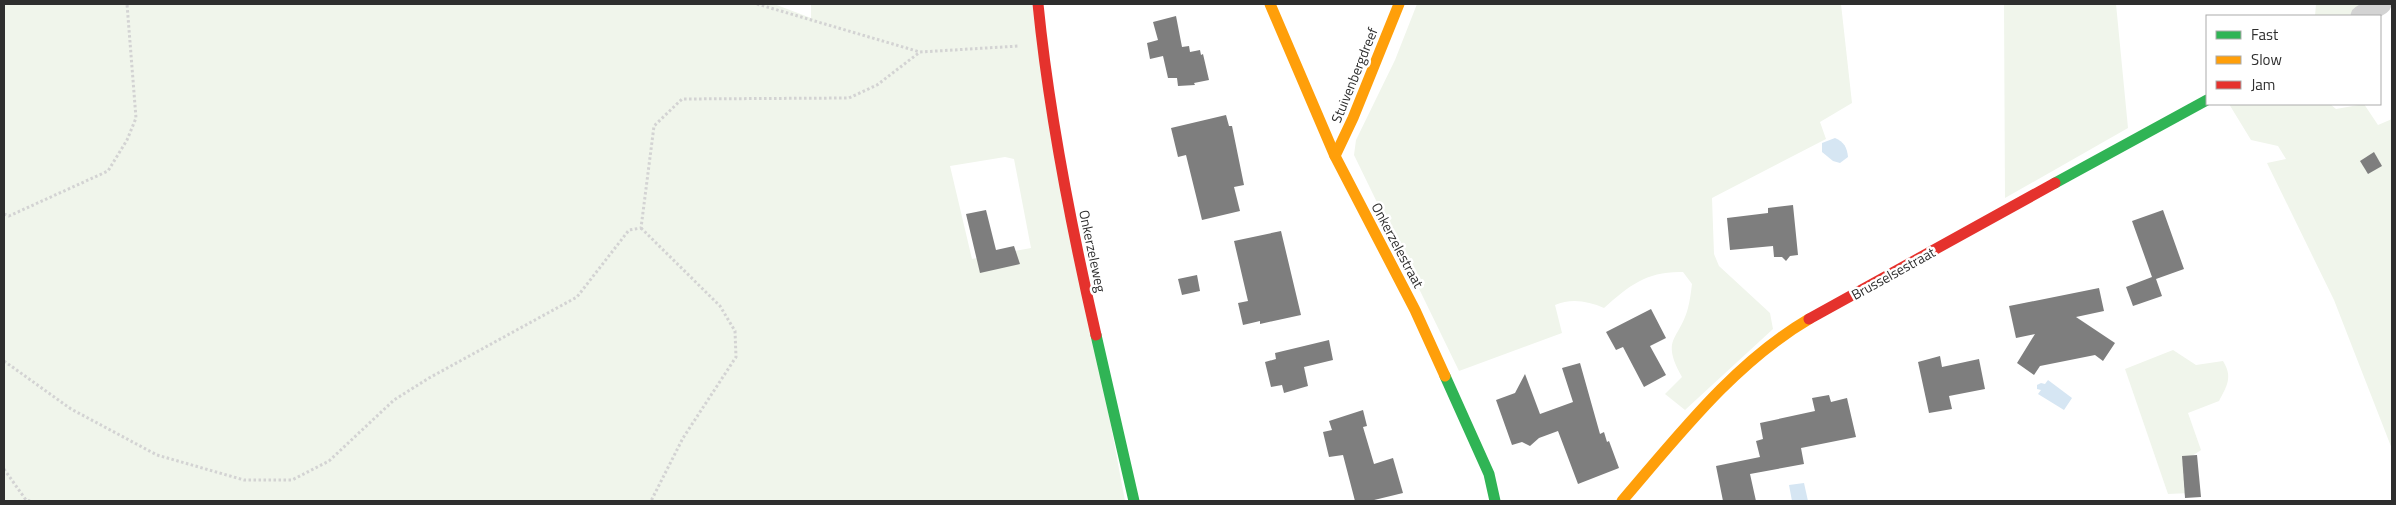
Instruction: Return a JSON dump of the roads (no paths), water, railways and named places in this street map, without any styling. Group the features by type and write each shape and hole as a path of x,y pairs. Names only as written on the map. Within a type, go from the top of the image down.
{"street":[{"name":"Onkerzeleweg","path":"1038,4 1042,44 1076,246 1134,501"},
{"name":"Onkerzelestraat","path":"1270,4 1335,156 1415,310 1489,474 1495,501"},
{"name":"Stuivenbergdreef","path":"1335,156 1353,118 1399,4"},
{"path":"2363,15 2381,4"},
{"name":"Brusselsestraat","path":"1622,501 1689,422 1777,341 1819,314 1887,278 2041,188 2206,101"}],"water":[{"path":"1835,138 1843,143 1848,153 1848,157 1840,163 1833,161 1822,152 1822,143"},
{"path":"2048,380 2072,398 2064,410 2038,394 2041,390 2037,389 2037,385 2045,384"},
{"path":"1804,483 1808,501 1792,501 1789,485"}]}
